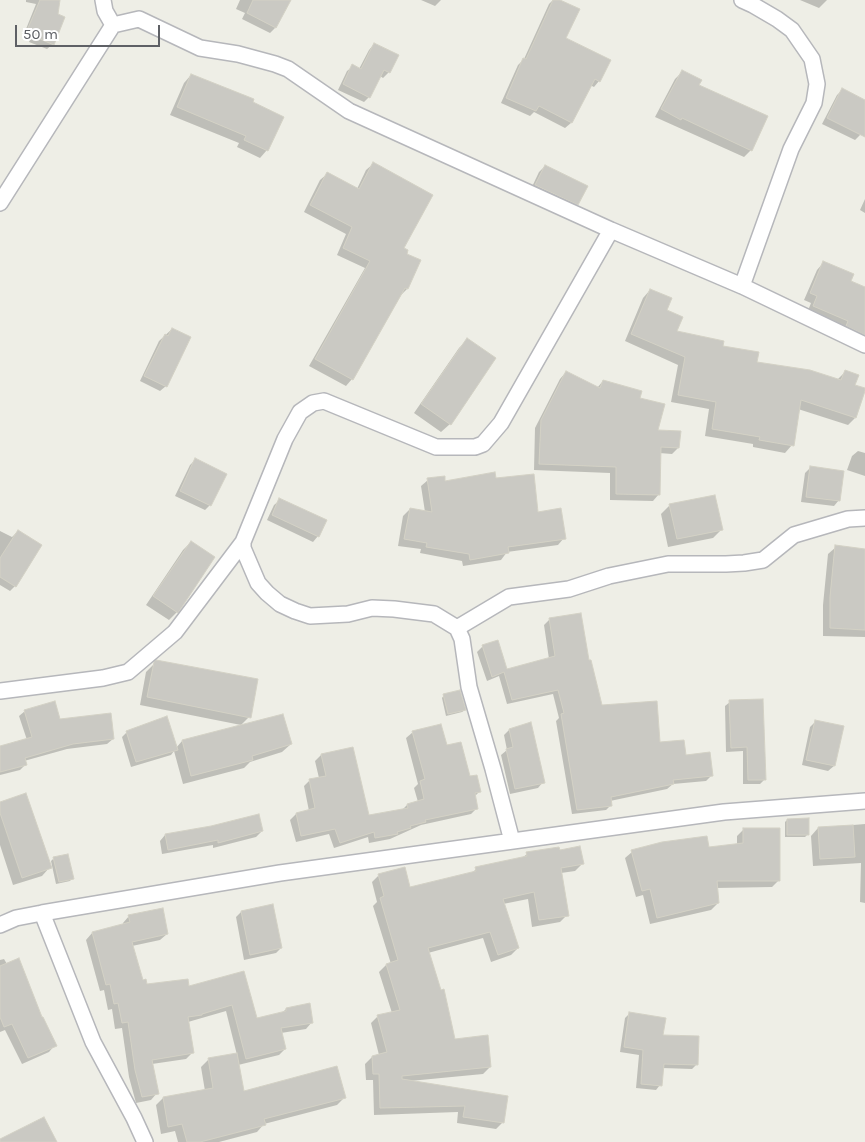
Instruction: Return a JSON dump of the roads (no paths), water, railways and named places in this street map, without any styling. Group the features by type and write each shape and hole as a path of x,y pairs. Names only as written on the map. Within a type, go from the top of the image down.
{"street":[{"path":"103,0 105,11 113,25"},
{"path":"742,0 769,14 792,30 812,59 817,84 814,103 791,148 742,286"},
{"path":"0,203 113,25 139,19 200,48 238,54 275,64 288,70 349,111 611,230 742,286 865,345"},
{"path":"0,692 103,678 128,672 175,632 243,542 285,439 300,412 313,404 324,401 436,447 475,447 488,440 501,423 611,230"},
{"path":"457,628 509,597 569,589 609,576 668,564 735,564 763,560 794,535 848,519 865,518"},
{"path":"243,542 243,548 258,583 280,604 295,611 310,616 348,614 372,608 394,609 434,614 457,628 462,639 469,687 512,841"},
{"path":"0,925 16,918 42,913 280,873 724,812 865,801"},
{"path":"42,913 94,1042 145,1142"}]}
